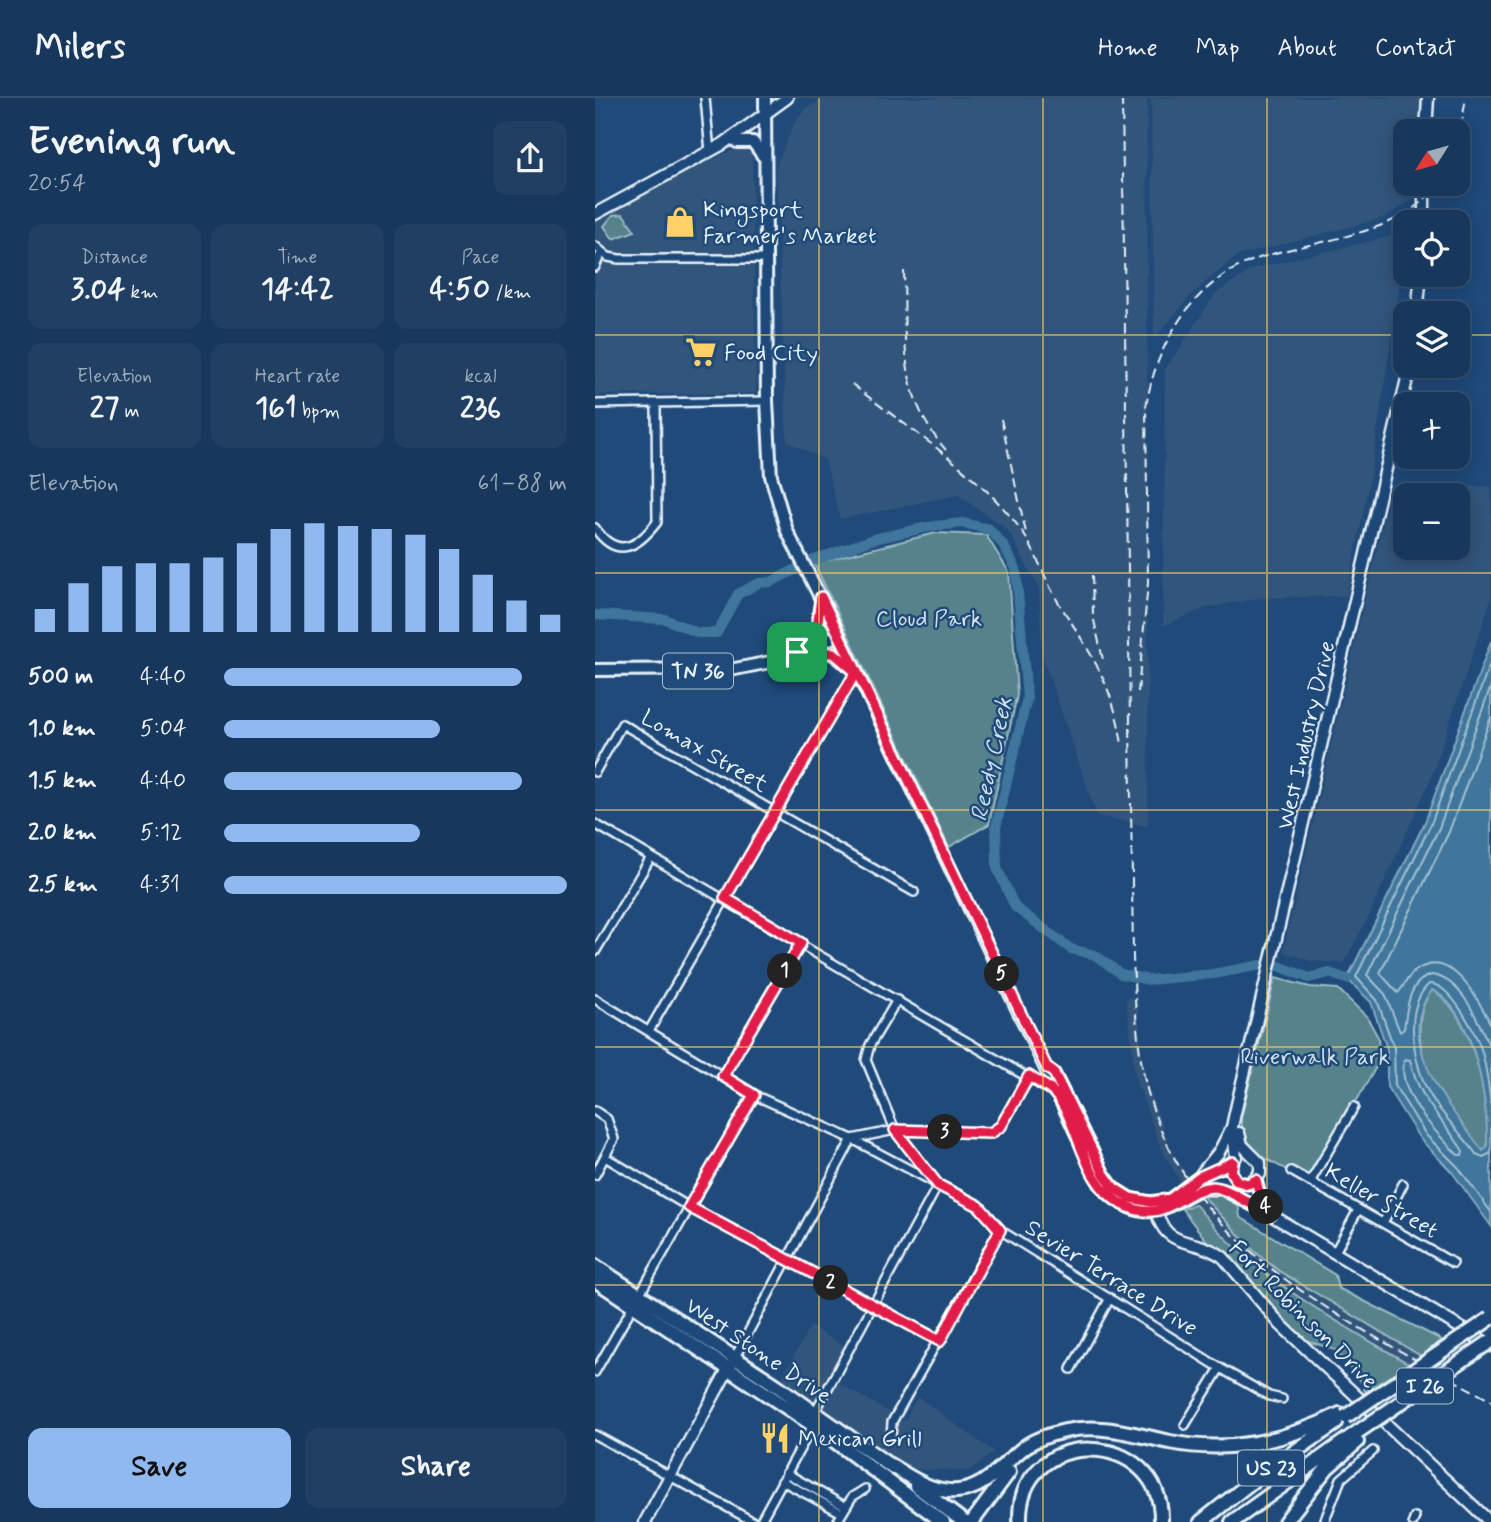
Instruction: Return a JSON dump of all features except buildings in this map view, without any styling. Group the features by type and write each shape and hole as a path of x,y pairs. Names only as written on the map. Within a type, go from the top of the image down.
{"highway":[{"name":"West Stone Drive","path":"595,1266 634,1299"},
{"name":"West Stone Drive","path":"595,1280 634,1299 814,1418"},
{"name":"I 26","path":"1370,1401 1491,1318"},
{"name":"I 26","path":"1232,1522 1362,1433 1404,1400 1491,1344"},
{"name":"West Stone Drive","path":"732,1362 770,1395 782,1397 814,1418 940,1521"},
{"name":"US 23","path":"1201,1522 1342,1416 1370,1401"},
{"path":"814,1418 867,1455 877,1457 928,1486 950,1491 967,1489 990,1480 1025,1447 1051,1434 1098,1428 1192,1446 1241,1447 1282,1438 1342,1416"},
{"path":"1285,1522 1327,1468 1362,1433"},
{"path":"972,1522 1022,1457 1051,1434"},
{"path":"1020,1522 1024,1492 1041,1467 1059,1455 1092,1448 1114,1452 1140,1468 1157,1496 1161,1522"},
{"path":"888,1464 964,1522"}],"main road":[{"path":"765,98 767,401 771,476 777,504 797,550 1047,1068 1047,1076 1101,1186 1123,1204 1155,1206 1178,1204 1217,1180 1234,1178 1244,1184 1268,1214"},
{"path":"595,214 710,152 787,98"},
{"path":"1427,119 1428,98"},
{"path":"733,138 757,145 764,162"},
{"name":"West Industry Drive","path":"1234,1160 1232,1127 1235,1113 1407,378"},
{"path":"797,652 817,629 821,597"},
{"name":"TN 36","path":"595,670 735,669 797,652 839,635"},
{"path":"797,652 834,653 856,672"},
{"path":"1047,1068 1054,1073 1109,1182 1130,1198 1155,1206 1177,1195 1199,1177 1219,1152 1232,1127"},
{"name":"West Industry Drive","path":"1235,1113 1242,1145 1249,1155"},
{"path":"1199,1177 1249,1155 1259,1163 1260,1174 1256,1180 1244,1184"},
{"path":"1234,1160 1234,1178"},
{"path":"1256,1180 1268,1214"},
{"path":"1200,1191 1221,1189 1335,1252 1491,1344"},
{"name":"Fort Robinson Drive","path":"1155,1206 1167,1233 1175,1240 1213,1250 1236,1269 1280,1324 1490,1522"},
{"path":"645,1522 732,1362"}],"street":[{"path":"705,98 710,152"},
{"path":"595,246 601,253 619,259 765,259"},
{"path":"595,267 601,253"},
{"path":"595,404 767,401"},
{"path":"595,528 609,543 621,548 638,544 657,522 656,404"},
{"path":"649,1031 856,672"},
{"name":"Lomax Street","path":"595,772 622,724 914,892"},
{"path":"595,824 1056,1094"},
{"path":"595,953 651,857"},
{"path":"723,1076 801,943"},
{"name":"Sevier Terrace Drive","path":"595,999 754,1095 852,1139 979,1206 1000,1230 1220,1368 1269,1396 1282,1399"},
{"path":"760,1522 938,1185 895,1130 866,1060 870,1045 897,1000"},
{"path":"732,1362 852,1139 895,1130 991,1133 1001,1126 1029,1076 1047,1068"},
{"path":"595,1372 634,1299 754,1095"},
{"path":"1310,1182 1354,1107"},
{"path":"595,1111 607,1119 614,1139 595,1175"},
{"path":"605,1157 788,1262 876,1305 940,1341"},
{"name":"Keller Street","path":"1291,1171 1454,1263"},
{"path":"1384,1223 1403,1184"},
{"path":"1335,1252 1359,1210"},
{"path":"891,1438 893,1422 1000,1230"},
{"path":"1071,1369 1110,1298"},
{"path":"1185,1425 1220,1368"},
{"path":"595,1435 754,1522"},
{"path":"1324,1522 1342,1479 1373,1451"},
{"path":"784,1477 844,1510"},
{"path":"837,1522 852,1497 865,1489"}],"shaded area":[{"path":"825,98 1147,98 1148,826 1097,816 1042,655 1039,589 1008,530 958,495 840,519 825,460 787,441 776,166 794,124 805,109"},
{"path":"1151,98 1424,98 1422,119 1393,119 1393,196 1416,198 1383,218 1237,256 1193,293 1154,339"},
{"path":"748,144 752,145 756,393 595,395 595,219 679,173"},
{"path":"1393,236 1393,287 1399,287 1397,301 1393,301 1393,329 1372,466 1347,596 1261,598 1205,608 1163,626 1165,370 1216,293 1255,268"},
{"path":"1491,486 1491,599 1431,778 1369,916 1344,963 1311,961 1283,952 1391,489 1393,560 1470,560 1470,487"},
{"path":"1137,997 1142,1055 1149,1090 1172,1151 1189,1178 1181,1183 1161,1148 1136,1081 1126,998"},
{"path":"1199,1192 1254,1251 1279,1271 1421,1356 1409,1364 1305,1303 1270,1278 1215,1229 1190,1197"},
{"path":"810,1326 848,1348 831,1377 842,1385 904,1421 918,1397 994,1452 969,1471 910,1469 782,1378"}],"green space":[{"path":"623,214 635,231 613,239 604,226 613,215"},
{"name":"Cloud Park","path":"936,533 986,535 1009,572 1017,695 989,824 949,847 814,563"},
{"name":"Riverwalk Park","path":"1275,978 1310,987 1338,989 1367,1017 1378,1037 1380,1060 1310,1182 1253,1150 1246,1142 1242,1129 1241,1118"},
{"path":"1432,990 1447,1002 1459,1019 1476,1061 1482,1084 1487,1128 1487,1147 1482,1151 1444,1101 1427,1070 1420,1028 1425,1001"},
{"path":"1222,1189 1238,1203 1240,1217 1335,1275 1338,1288 1442,1340 1421,1356 1279,1271 1254,1251 1199,1192"},
{"path":"1195,1204 1218,1230 1268,1275 1322,1312 1409,1364 1365,1392 1361,1381 1335,1350 1293,1336 1213,1249 1182,1209"}],"water":[{"path":"1491,641 1491,1226 1452,1172 1420,1139 1387,1087 1387,1049 1371,1002 1347,979 1425,822","holes":["1432,990 1447,1001 1459,1017 1469,1038 1482,1084 1487,1129 1487,1147 1483,1151 1443,1096 1422,1053 1418,1031 1421,1010"]}],"waterway":[{"name":"Reedy Creek","path":"595,615 665,619 698,633 717,633 738,594 759,583 771,582 814,560 874,539 928,527 962,523 989,529 1004,546 1016,569 1027,698 996,827 997,868 1015,907 1071,949 1095,955 1121,974 1149,980 1213,974 1261,965 1279,966 1309,978 1329,973 1347,979"}],"railway":[{"path":"1122,98 1133,957 1138,1040 1147,1089 1169,1147 1200,1197 1239,1240 1284,1278 1334,1312 1491,1401"},
{"path":"1462,119 1466,98"},
{"path":"1138,692 1148,583 1146,407 1157,365 1176,325 1204,291 1240,266 1277,253 1383,225 1407,213 1427,196"},
{"path":"904,271 905,343 912,387 930,429 946,450"},
{"path":"852,384 963,470 1004,509 1021,530 1055,596 1100,671 1113,705 1122,745"},
{"path":"1001,419 1026,533"},
{"path":"1092,575 1093,616 1104,664"}],"place":[{"name":"Kingsport Farmer's Market","path":"680,222"},
{"name":"Food City","path":"701,352"},
{"name":"Mexican Grill","path":"775,1438"}],"route":[{"path":"821,597 1047,1068 1054,1073 1104,1174 1114,1188 1141,1201 1170,1199 1199,1177 1233,1162 1231,1172 1234,1178 1243,1184 1256,1180 1260,1196 1271,1215 1216,1187 1200,1191 1166,1209 1141,1210 1123,1204 1101,1186 1056,1094 1029,1076 1001,1126 991,1133 895,1130 938,1185 979,1206 1000,1230 940,1341 689,1207 754,1095 723,1076 801,943 725,898 856,672 834,653 797,652 817,629 821,614 821,597"}]}
